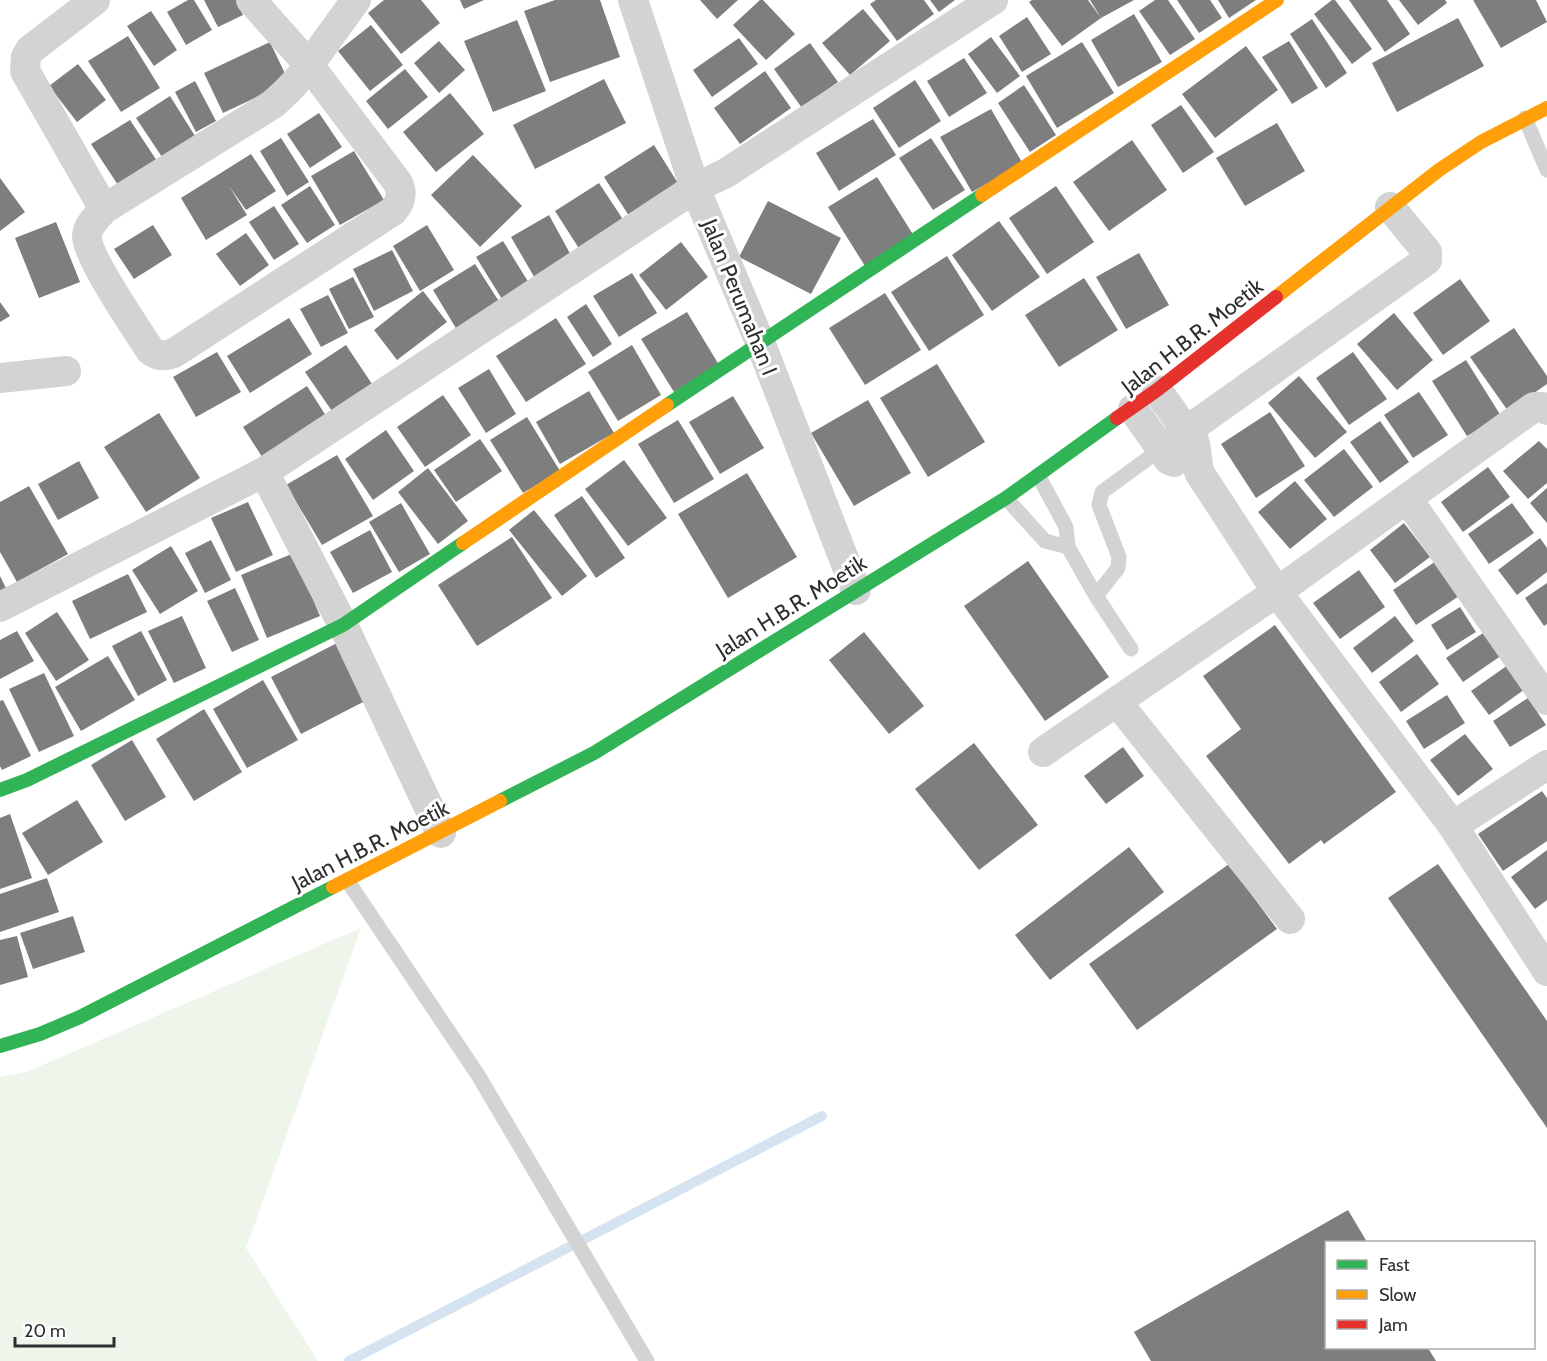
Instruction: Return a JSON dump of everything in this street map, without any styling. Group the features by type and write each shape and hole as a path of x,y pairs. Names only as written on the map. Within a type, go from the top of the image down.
{"street":[{"path":"95,0 30,50 25,65 27,78 104,209"},
{"path":"251,0 309,65 398,183 402,191 401,198 393,211 174,353 162,356 150,350 114,294 89,248 87,232 104,209 273,104 289,91 309,65 356,0"},
{"name":"Jalan Perumahan I","path":"633,0 695,188 760,342 856,590"},
{"path":"0,607 264,472 695,188 726,173 993,0"},
{"path":"0,790 27,780 343,626 760,342 1276,0"},
{"name":"Jalan H.B.R. Moetik","path":"0,1046 40,1034 80,1017 594,753 1006,498 1133,409 1390,207 1481,142 1547,108"},
{"path":"1161,449 1427,260 1427,252 1390,207"},
{"path":"0,378 66,371"},
{"path":"1157,390 1195,443 1199,472 1277,592 1453,826 1547,971"},
{"path":"1043,752 1277,592 1534,407 1543,407 1547,410"},
{"path":"1133,409 1169,460 1199,472"},
{"path":"264,472 343,626 441,833"},
{"path":"1407,498 1547,700"},
{"path":"1117,702 1290,920"},
{"path":"1453,826 1547,765"}],"lane":[{"path":"1525,118 1547,170"},
{"path":"1096,596 1118,568 1119,557 1099,505 1102,492 1161,449"},
{"path":"1038,475 1066,527 1068,547 1096,596 1131,649"},
{"path":"1006,498 1045,541 1068,547"},
{"path":"347,880 478,1075 647,1361"}],"shaded area":[{"path":"361,928 246,1248 318,1361 0,1361 0,1077 26,1072"}],"building":[{"path":"188,0 194,0 212,30 186,45 167,12"},
{"path":"204,0 236,0 243,15 218,27"},
{"path":"384,0 421,0 440,23 401,54 368,13"},
{"path":"460,0 484,0 464,9"},
{"path":"555,0 600,0 620,57 550,82 524,11"},
{"path":"700,0 738,0 717,19"},
{"path":"760,0 763,0 795,34 766,60 733,25"},
{"path":"876,0 924,0 934,14 897,41 870,4"},
{"path":"930,0 955,0 939,12"},
{"path":"1032,0 1088,0 1101,18 1062,46 1029,2"},
{"path":"1090,0 1134,0 1101,18"},
{"path":"1155,0 1168,0 1195,39 1170,55 1139,11"},
{"path":"1177,0 1210,0 1222,18 1199,33"},
{"path":"1218,0 1256,0 1229,18"},
{"path":"1335,0 1372,49 1352,64 1314,14"},
{"path":"1349,0 1387,0 1410,34 1385,52"},
{"path":"1399,0 1445,0 1447,3 1418,25"},
{"path":"1473,0 1536,0 1547,22 1501,48"},
{"path":"863,9 890,41 850,75 822,43"},
{"path":"151,11 177,50 154,66 127,26"},
{"path":"1134,14 1162,62 1118,87 1091,40"},
{"path":"1027,17 1051,54 1022,72 999,36"},
{"path":"1458,18 1484,66 1397,112 1372,63"},
{"path":"1312,19 1347,73 1326,88 1290,34"},
{"path":"517,20 546,91 493,112 464,41"},
{"path":"371,25 403,65 370,91 338,51"},
{"path":"128,36 160,88 121,112 88,61"},
{"path":"991,37 1020,76 997,93 968,54"},
{"path":"739,38 758,64 712,97 693,70"},
{"path":"439,41 465,70 439,93 414,63"},
{"path":"1289,41 1318,88 1292,104 1262,57"},
{"path":"270,42 289,82 223,113 204,73"},
{"path":"1082,42 1114,93 1057,128 1026,76"},
{"path":"810,43 838,82 802,108 774,69"},
{"path":"1246,46 1278,90 1215,138 1182,94"},
{"path":"964,58 987,93 949,117 927,81"},
{"path":"78,64 106,100 77,122 49,86"},
{"path":"405,69 428,97 388,129 366,101"},
{"path":"765,71 791,108 740,144 714,108"},
{"path":"604,79 626,123 535,169 513,125"},
{"path":"915,80 941,121 899,148 873,108"},
{"path":"195,81 216,121 196,132 175,92"},
{"path":"1024,85 1056,135 1030,152 998,103"},
{"path":"450,93 484,134 436,172 403,132"},
{"path":"170,96 195,136 162,157 136,118"},
{"path":"1181,105 1214,152 1183,173 1151,125"},
{"path":"991,109 1023,164 972,192 940,137"},
{"path":"319,113 342,147 310,168 287,134"},
{"path":"873,119 896,155 839,191 816,153"},
{"path":"130,120 159,164 120,188 91,144"},
{"path":"1277,123 1305,171 1245,206 1216,158"},
{"path":"281,138 309,182 287,196 260,151"},
{"path":"931,138 965,190 933,210 899,158"},
{"path":"1132,140 1167,190 1109,231 1073,182"},
{"path":"654,145 681,188 631,219 604,177"},
{"path":"354,151 384,200 340,225 311,176"},
{"path":"251,154 276,191 246,210 229,186 247,215 206,240 181,198"},
{"path":"473,155 522,206 480,247 431,195"},
{"path":"877,177 914,236 865,266 828,207"},
{"path":"0,178 25,212 0,231"},
{"path":"599,183 624,221 580,250 555,211"},
{"path":"310,186 335,225 307,243 281,205"},
{"path":"1056,186 1094,242 1047,274 1009,218"},
{"path":"768,201 841,238 811,294 739,257"},
{"path":"274,206 299,244 274,260 249,222"},
{"path":"549,215 573,259 536,280 511,237"},
{"path":"999,221 1040,277 992,311 952,255"},
{"path":"56,222 80,282 39,298 15,238"},
{"path":"153,225 172,255 134,279 114,249"},
{"path":"427,225 454,270 420,291 393,246"},
{"path":"246,233 269,265 240,286 216,254"},
{"path":"503,241 532,288 505,304 476,257"},
{"path":"681,242 708,277 666,310 639,275"},
{"path":"392,250 413,291 374,311 353,269"},
{"path":"1139,253 1169,305 1126,329 1096,277"},
{"path":"947,256 984,315 929,351 891,292"},
{"path":"475,264 500,303 457,330 433,290"},
{"path":"632,273 657,313 619,337 593,296"},
{"path":"353,277 374,317 349,329 329,289"},
{"path":"1084,278 1118,330 1059,367 1025,315"},
{"path":"1460,279 1490,321 1443,355 1413,313"},
{"path":"423,291 447,322 397,360 374,330"},
{"path":"885,293 921,350 865,385 829,328"},
{"path":"328,295 348,333 321,347 300,309"},
{"path":"0,302 10,316 0,322"},
{"path":"586,304 612,344 593,357 567,317"},
{"path":"687,312 719,365 674,392 641,339"},
{"path":"1394,313 1433,360 1397,390 1357,344"},
{"path":"289,318 312,354 250,393 227,356"},
{"path":"556,318 586,364 526,402 496,356"},
{"path":"1514,328 1547,376 1547,384 1508,411 1470,357"},
{"path":"346,345 374,387 334,414 305,372"},
{"path":"632,345 661,395 618,421 588,372"},
{"path":"217,352 241,392 196,417 173,377"},
{"path":"1353,352 1387,399 1349,425 1316,378"},
{"path":"1466,360 1501,416 1467,436 1432,381"},
{"path":"937,364 985,442 928,477 880,398"},
{"path":"489,369 516,414 486,433 458,388"},
{"path":"1299,376 1347,432 1315,458 1268,403"},
{"path":"307,386 328,419 264,460 243,427"},
{"path":"589,391 614,433 560,464 536,422"},
{"path":"1419,392 1448,435 1413,458 1384,415"},
{"path":"443,395 471,435 425,467 397,427"},
{"path":"733,396 764,448 720,474 689,422"},
{"path":"868,400 911,473 854,506 811,433"},
{"path":"1270,412 1305,466 1256,498 1221,444"},
{"path":"159,413 200,478 146,512 104,447"},
{"path":"527,417 560,471 523,493 490,440"},
{"path":"678,420 714,479 674,503 638,444"},
{"path":"1380,421 1409,462 1380,483 1350,442"},
{"path":"386,430 414,471 373,500 345,459"},
{"path":"480,439 502,471 456,502 434,470"},
{"path":"1539,441 1547,449 1547,483 1528,499 1503,471"},
{"path":"1344,449 1373,487 1334,517 1304,480"},
{"path":"337,455 373,516 322,545 286,485"},
{"path":"624,460 667,518 628,546 585,489"},
{"path":"79,461 99,498 58,520 38,484"},
{"path":"1488,467 1510,497 1463,532 1441,502"},
{"path":"428,468 468,521 438,544 398,492"},
{"path":"747,473 797,557 728,598 678,514"},
{"path":"1295,481 1327,519 1290,549 1258,512"},
{"path":"29,486 68,554 17,582 0,552 0,502"},
{"path":"1547,488 1547,523 1530,503"},
{"path":"582,496 625,558 596,578 554,515"},
{"path":"248,502 273,555 236,572 211,518"},
{"path":"401,503 430,554 399,572 369,522"},
{"path":"1512,503 1534,533 1489,564 1468,534"},
{"path":"534,510 587,576 562,596 509,530"},
{"path":"1404,523 1430,557 1395,583 1370,550"},
{"path":"370,530 392,572 353,593 330,552"},
{"path":"512,537 552,598 477,646 438,585"},
{"path":"1540,538 1547,548 1547,572 1517,595 1498,570"},
{"path":"211,540 231,580 205,593 185,553"},
{"path":"171,546 198,591 160,614 132,570"},
{"path":"294,553 320,616 267,638 241,575"},
{"path":"1439,559 1462,594 1416,625 1393,590"},
{"path":"1028,561 1109,677 1045,721 964,606"},
{"path":"1359,570 1385,607 1340,639 1313,603"},
{"path":"128,574 147,612 90,639 72,601"},
{"path":"0,576 7,590 0,593"},
{"path":"1547,583 1547,624 1544,626 1525,598"},
{"path":"235,588 259,640 232,652 207,601"},
{"path":"1460,607 1476,632 1447,650 1431,625"},
{"path":"57,612 89,660 56,681 25,633"},
{"path":"182,616 206,668 174,683 148,631"},
{"path":"1395,616 1414,641 1372,673 1353,648"},
{"path":"1275,625 1396,792 1324,844 1321,840 1289,864 1206,756 1241,729 1203,676"},
{"path":"1489,629 1505,653 1463,682 1446,658"},
{"path":"17,631 34,661 0,679 0,640"},
{"path":"141,631 167,680 138,696 112,646"},
{"path":"864,632 924,706 889,734 829,660"},
{"path":"337,643 367,700 301,734 271,677"},
{"path":"1417,654 1439,684 1401,712 1379,682"},
{"path":"108,656 135,700 81,731 55,687"},
{"path":"1508,665 1525,689 1489,715 1471,691"},
{"path":"44,673 74,736 39,752 9,689"},
{"path":"263,680 298,740 247,768 213,709"},
{"path":"1447,695 1465,723 1424,749 1406,721"},
{"path":"1528,698 1546,725 1510,747 1493,721"},
{"path":"3,700 31,756 2,770 0,766 0,701"},
{"path":"204,709 242,772 194,801 156,739"},
{"path":"1465,734 1493,769 1458,796 1430,760"},
{"path":"132,740 166,797 125,821 91,765"},
{"path":"974,743 1038,825 979,870 915,789"},
{"path":"1123,747 1144,776 1106,804 1084,776"},
{"path":"1542,791 1547,798 1547,841 1503,871 1478,834"},
{"path":"77,800 103,842 48,875 22,833"},
{"path":"10,814 32,878 0,889 0,818"},
{"path":"1129,847 1164,892 1050,980 1015,935"},
{"path":"1547,850 1547,900 1535,909 1511,877"},
{"path":"1229,864 1277,929 1137,1030 1089,964"},
{"path":"1438,864 1547,1021 1547,1128 1388,898"},
{"path":"47,878 59,912 0,932 0,894"},
{"path":"73,916 85,952 33,969 20,933"},
{"path":"17,936 28,977 0,985 0,940"},
{"path":"1348,1210 1366,1241 1325,1241 1325,1349 1429,1349 1436,1361 1151,1361 1134,1332"}],"waterway":[{"path":"349,1361 822,1116"}],"traffic: fast":[{"path":"667,405 982,195"},
{"path":"500,801 594,753 1006,498 1117,418"},
{"path":"0,790 27,780 343,625 463,543"},
{"path":"0,1046 40,1034 80,1017 333,887"}],"traffic: slow":[{"path":"982,195 1277,0"},
{"path":"1276,297 1439,170 1481,142 1547,108"},
{"path":"463,543 667,405"},
{"path":"333,887 500,801"}],"traffic: jam":[{"path":"1117,418 1157,390 1276,297"}]}
